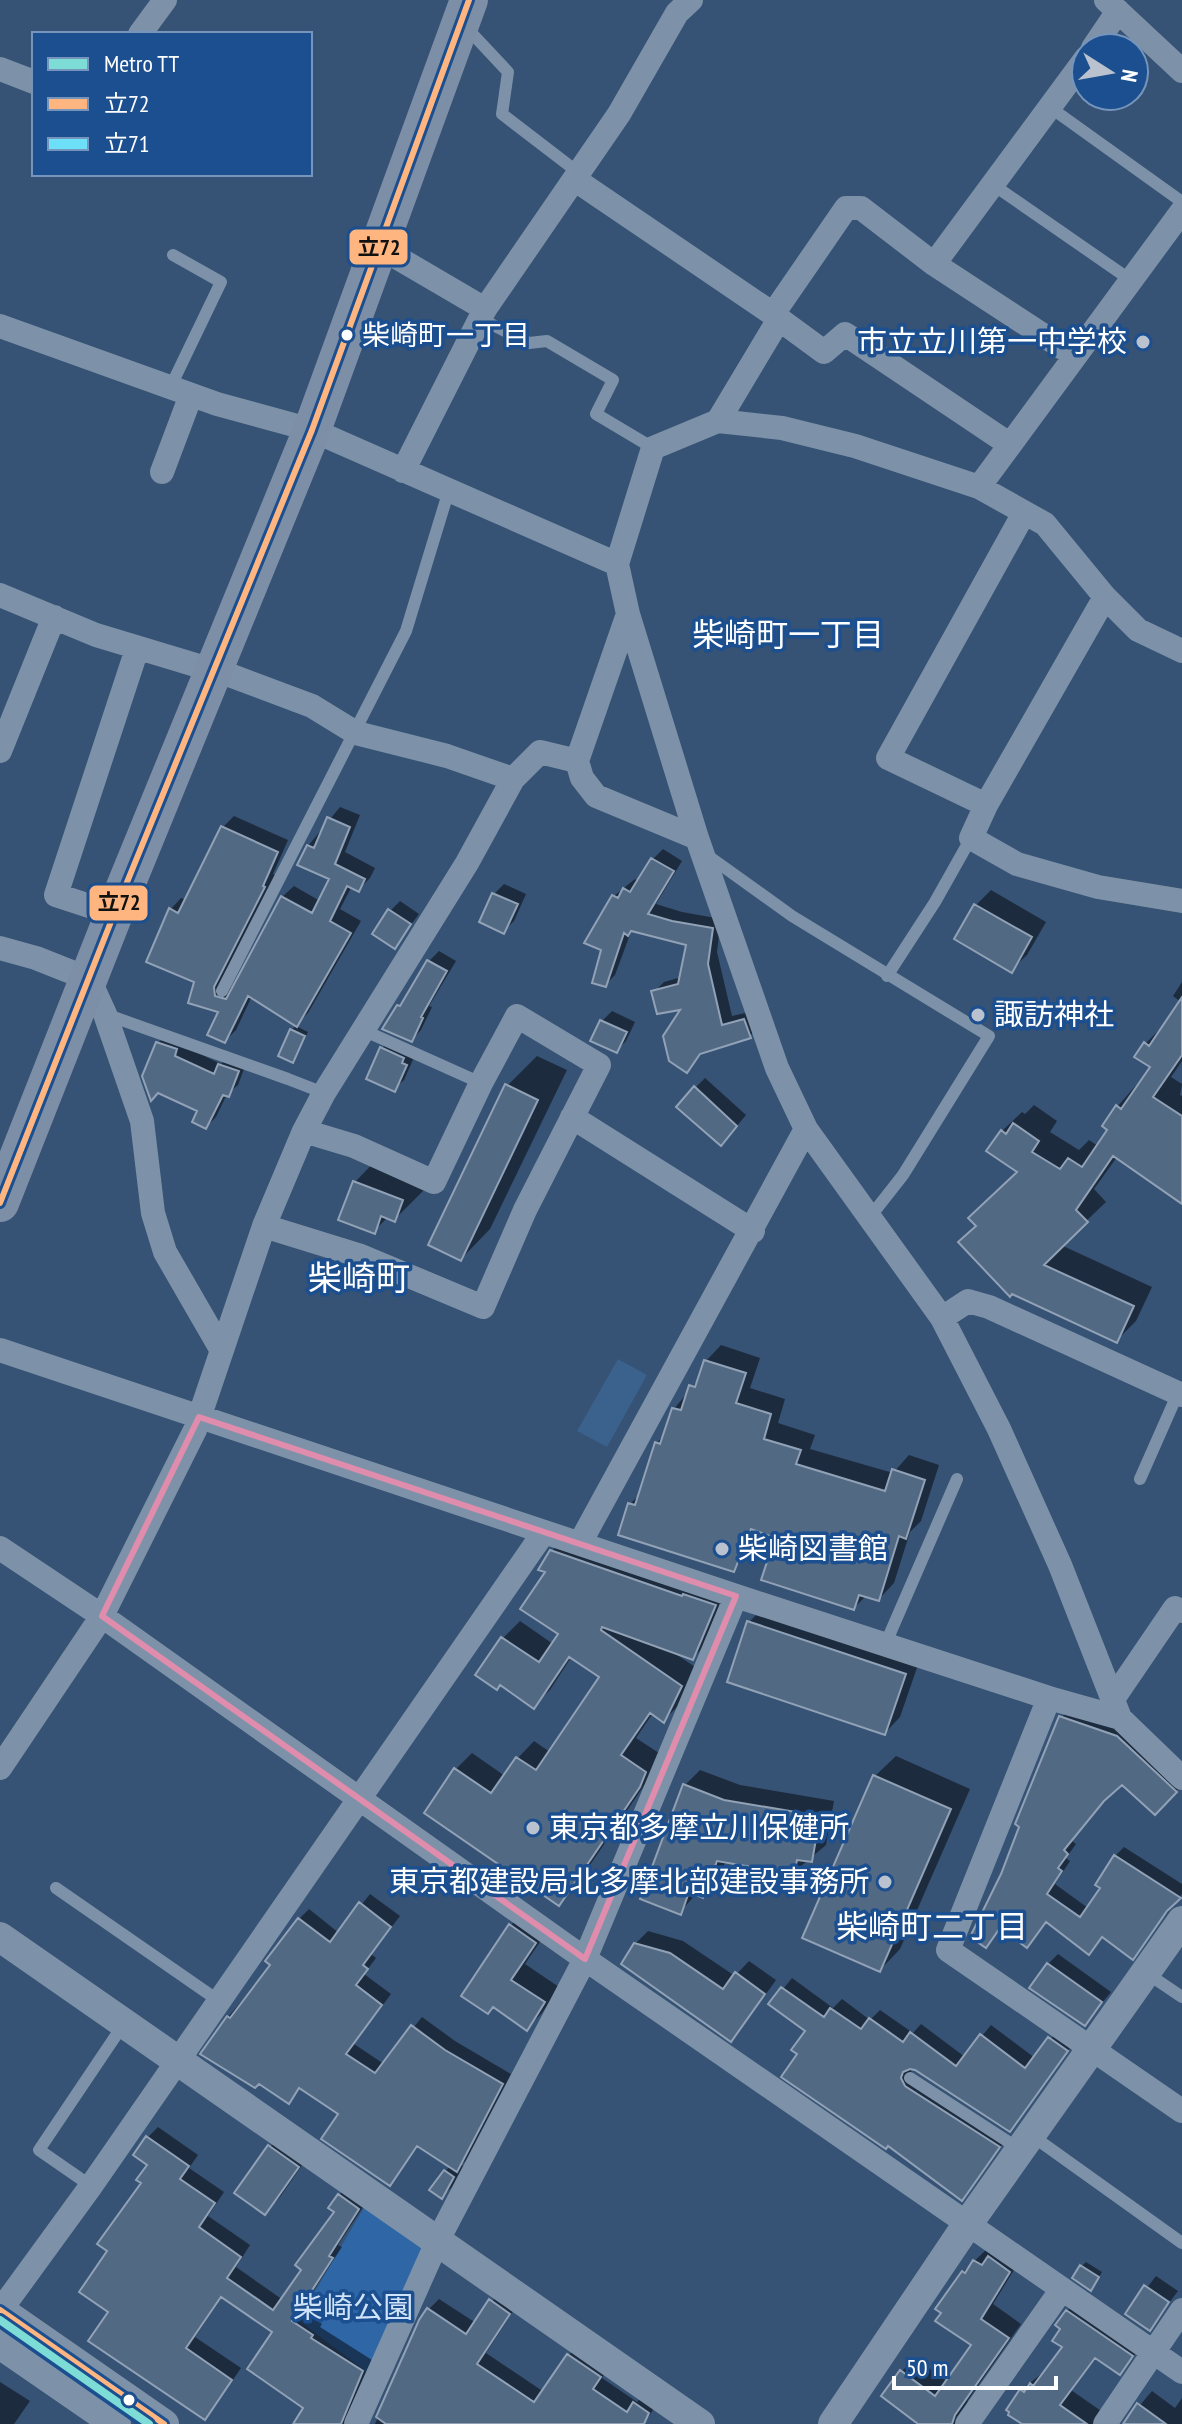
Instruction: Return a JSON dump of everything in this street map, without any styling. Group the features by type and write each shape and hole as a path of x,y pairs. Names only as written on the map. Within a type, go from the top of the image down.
{"main road":[{"path":"0,1203 114,914 312,430 465,11"}],"street":[{"path":"141,32 165,0"},
{"path":"403,471 483,314 619,114 677,13 691,0"},
{"path":"1100,32 1112,6 1182,71"},
{"path":"0,69 32,81"},
{"path":"934,264 1070,81"},
{"path":"577,177 580,183 824,352 845,334 1009,444"},
{"path":"718,421 776,316 846,208 861,208 934,264 1075,356"},
{"path":"979,487 1182,211"},
{"path":"379,247 483,314"},
{"path":"0,326 181,391 312,430 617,564"},
{"path":"162,472 181,391"},
{"path":"1182,651 1138,630 1105,597 1045,524 979,487 855,446 782,428 718,421 653,448 617,564 628,614 699,845 777,1068 806,1129 942,1318 999,1429 1060,1565 1117,1709 1182,1778"},
{"path":"986,805 888,758 1024,513"},
{"path":"0,595 137,649 213,671 312,706 356,733 447,756 513,779"},
{"path":"1105,597 986,805 971,838 1017,864 1098,887 1182,901"},
{"path":"628,614 577,761 582,778 596,796 699,845"},
{"path":"0,751 54,617"},
{"path":"114,914 56,895 137,649"},
{"path":"0,1768 102,1616 199,1417 264,1226 304,1131 324,1093 467,863 513,779 540,752 577,761"},
{"path":"0,948 89,979 105,1014 142,1121 153,1213 165,1252 221,1349"},
{"path":"264,1226 361,1256 483,1307 525,1210 599,1065 517,1016 434,1182 354,1146 304,1131"},
{"path":"572,1117 753,1231"},
{"path":"580,1543 806,1129"},
{"path":"942,1318 968,1301 989,1307 1181,1391"},
{"path":"0,1350 1049,1698 1117,1709"},
{"path":"164,2424 0,2310 91,2186 544,1532"},
{"path":"0,1548 102,1616 585,1959 1182,2372"},
{"path":"360,2422 438,2240 585,1959 736,1596"},
{"path":"1117,1709 1175,1608 1182,1611"},
{"path":"1049,1698 948,1950 1182,2111"},
{"path":"833,2424 969,2222 1182,1921"},
{"path":"0,1937 700,2424"},
{"path":"967,2424 1062,2289"},
{"path":"1105,2424 1182,2310"},
{"path":"0,2344 116,2424"}],"lane":[{"path":"465,11 508,72 502,114 575,170 577,177"},
{"path":"1051,108 1182,202"},
{"path":"992,184 1132,281"},
{"path":"173,255 221,282 181,391"},
{"path":"483,314 529,343 547,341 613,380 596,414 653,448"},
{"path":"222,991 406,631 449,490"},
{"path":"887,976 935,902 971,838"},
{"path":"699,845 792,916 989,1036 903,1175 870,1217"},
{"path":"105,1014 324,1093"},
{"path":"365,1031 481,1083"},
{"path":"1140,1479 1181,1391"},
{"path":"885,1645 957,1479"},
{"path":"56,1888 219,2001"},
{"path":"1145,1971 1182,1997"},
{"path":"91,2186 39,2150 125,2022"},
{"path":"910,2078 1026,2143 1182,2243"}],"highlighted area":[{"path":"199,1417 736,1596 585,1959 102,1616"}],"green space":[{"name":"柴崎公園","path":"366,2204 426,2244 368,2373 298,2320"}],"shaded area":[{"path":"618,1359 647,1375 607,1447 577,1431"}],"building":[{"path":"327,817 350,827 335,864 365,879 359,892 347,886 330,921 351,933 297,1027 248,996 225,1043 207,1035 218,1012 188,1003 194,982 146,962 169,908 178,913 221,826 278,852 265,887 214,987 215,996 226,999 281,896 312,913 329,879 297,865 307,845 314,848"},
{"path":"651,858 674,871 648,914 713,928 708,964 722,1025 744,1019 751,1038 700,1054 687,1073 669,1061 663,1036 680,1010 657,1014 651,991 678,984 686,945 631,931 628,936 624,933 606,987 592,983 601,950 584,943 612,895 618,898 623,888 630,892"},
{"path":"492,893 518,904 504,934 479,922"},
{"path":"974,904 1032,937 1012,973 954,939"},
{"path":"388,909 411,924 395,949 372,934"},
{"path":"427,960 447,971 421,1017 412,1042 382,1029 397,1005 400,1006"},
{"path":"1182,997 1182,1055 1153,1097 1182,1116 1182,1204 1113,1156 1076,1210 1088,1222 1044,1265 1134,1306 1117,1343 1012,1294 1010,1297 958,1242 976,1226 968,1218 1017,1172 986,1151 1001,1130 1006,1134 1013,1123 1039,1141 1032,1152 1060,1169 1068,1158 1082,1167 1107,1130 1102,1126 1116,1105 1121,1109 1150,1067 1134,1057 1144,1042 1149,1046"},
{"path":"600,1020 627,1032 617,1053 590,1041"},
{"path":"290,1029 305,1036 293,1063 278,1056"},
{"path":"156,1042 177,1049 175,1056 214,1074 218,1064 239,1071 229,1097 223,1095 206,1129 192,1122 197,1111 158,1093 151,1101 142,1076"},
{"path":"380,1047 404,1058 402,1063 407,1065 395,1092 366,1079"},
{"path":"505,1084 538,1100 461,1261 428,1245"},
{"path":"694,1086 737,1126 721,1146 676,1107"},
{"path":"353,1181 403,1200 395,1222 381,1216 375,1234 338,1220"},
{"path":"704,1360 746,1373 736,1403 771,1414 764,1439 801,1450 796,1464 885,1491 892,1469 925,1480 906,1539 899,1536 879,1601 859,1595 854,1610 761,1580 775,1538 751,1529 734,1572 618,1535 628,1503 635,1505 655,1442 660,1444 672,1408 681,1410 689,1385 695,1387"},
{"path":"550,1550 716,1605 693,1660 602,1627 601,1630 682,1686 664,1723 650,1713 621,1755 646,1772 640,1787 559,1906 424,1813 454,1768 491,1793 516,1757 536,1770 599,1677 569,1657 534,1709 500,1685 497,1690 475,1675 501,1637 539,1662 558,1634 520,1609 545,1572 538,1570"},
{"path":"747,1621 906,1674 885,1735 727,1682"},
{"path":"1059,1716 1117,1736 1177,1792 1155,1815 1122,1785 1104,1801 1064,1850 1068,1854 1058,1868 1062,1871 1047,1894 1080,1917 1100,1888 1095,1885 1114,1855 1181,1898 1167,1911 1133,1960 1102,1937 1089,1955 1046,1922 1027,1948 1000,1928 986,1948 970,1937 1001,1874 1019,1827 1015,1824"},
{"path":"873,1775 951,1809 880,1972 802,1938"},
{"path":"683,1784 724,1800 820,1816 812,1862 797,1860 794,1874 717,1861 703,1898 689,1892 681,1915 640,1899"},
{"path":"359,1902 391,1927 363,1965 368,1969 356,1985 382,2005 346,2054 375,2073 411,2025 445,2050 503,2084 457,2172 417,2146 390,2186 321,2139 338,2114 299,2088 289,2104 259,2084 255,2088 200,2054 270,1965 265,1961 298,1918 330,1942"},
{"path":"509,1924 536,1943 511,1980 545,2002 527,2031 493,2007 488,2014 461,1996"},
{"path":"634,1943 670,1953 723,1989 735,1972 765,1994 731,2042 621,1964"},
{"path":"1047,1963 1102,2002 1085,2026 1029,1988"},
{"path":"781,1987 824,2017 830,2008 861,2029 869,2018 903,2042 910,2032 956,2066 980,2034 1025,2068 1048,2037 1068,2051 1010,2132 915,2070 903,2072 901,2078 905,2086 1000,2147 962,2201 888,2146 886,2149 781,2077 797,2054 791,2050 805,2031 768,2004"},
{"path":"146,2136 189,2166 180,2179 215,2203 199,2227 241,2257 227,2278 273,2310 301,2270 295,2265 334,2212 328,2208 338,2194 359,2209 329,2256 333,2258 292,2321 313,2335 311,2338 363,2371 341,2424 293,2424 303,2408 247,2369 272,2332 221,2297 186,2348 232,2380 205,2420 88,2341 108,2312 79,2292 107,2251 97,2244 141,2183 136,2180 147,2165 133,2155"},
{"path":"268,2145 299,2167 265,2215 234,2193"},
{"path":"444,2170 454,2177 442,2199 429,2190"},
{"path":"988,2256 1010,2272 981,2319 1009,2338 955,2415 952,2424 918,2424 881,2396 900,2370 935,2396 971,2345 935,2321 941,2313 935,2309 973,2260 982,2265"},
{"path":"1080,2265 1099,2277 1091,2291 1072,2278"},
{"path":"1144,2285 1169,2302 1150,2331 1125,2314"},
{"path":"489,2299 510,2314 477,2364 534,2402 567,2354 601,2377 593,2389 627,2412 633,2402 649,2413 644,2424 386,2424 376,2417 427,2308 466,2334"},
{"path":"1066,2310 1133,2356 1120,2375 1095,2358 1060,2405 1087,2424 1022,2424 1008,2415 1006,2410 1020,2389 1024,2392 1030,2383 1033,2386 1062,2347 1052,2341 1060,2329 1055,2325"},
{"path":"1137,2403 1166,2424 1123,2424"}],"metro line":[{"name":"TT","path":"0,2320 149,2424"}],"transit line":[{"name":"立72","path":"0,1203 114,914 312,430 469,0"},
{"name":"立72","path":"0,2310 164,2424"},
{"name":"立71","path":"0,2322 146,2424"}],"place":[{"name":"柴崎町一丁目","path":"347,335"},
{"name":"市立立川第一中学校","path":"1143,342"},
{"name":"諏訪神社","path":"978,1015"},
{"name":"柴崎図書館","path":"722,1549"},
{"name":"東京都多摩立川保健所","path":"533,1828"},
{"name":"東京都建設局北多摩北部建設事務所","path":"885,1882"}],"district":[{"name":"柴崎町一丁目","path":"788,635"},
{"name":"柴崎町","path":"359,1278"},
{"name":"柴崎町二丁目","path":"932,1927"}]}
